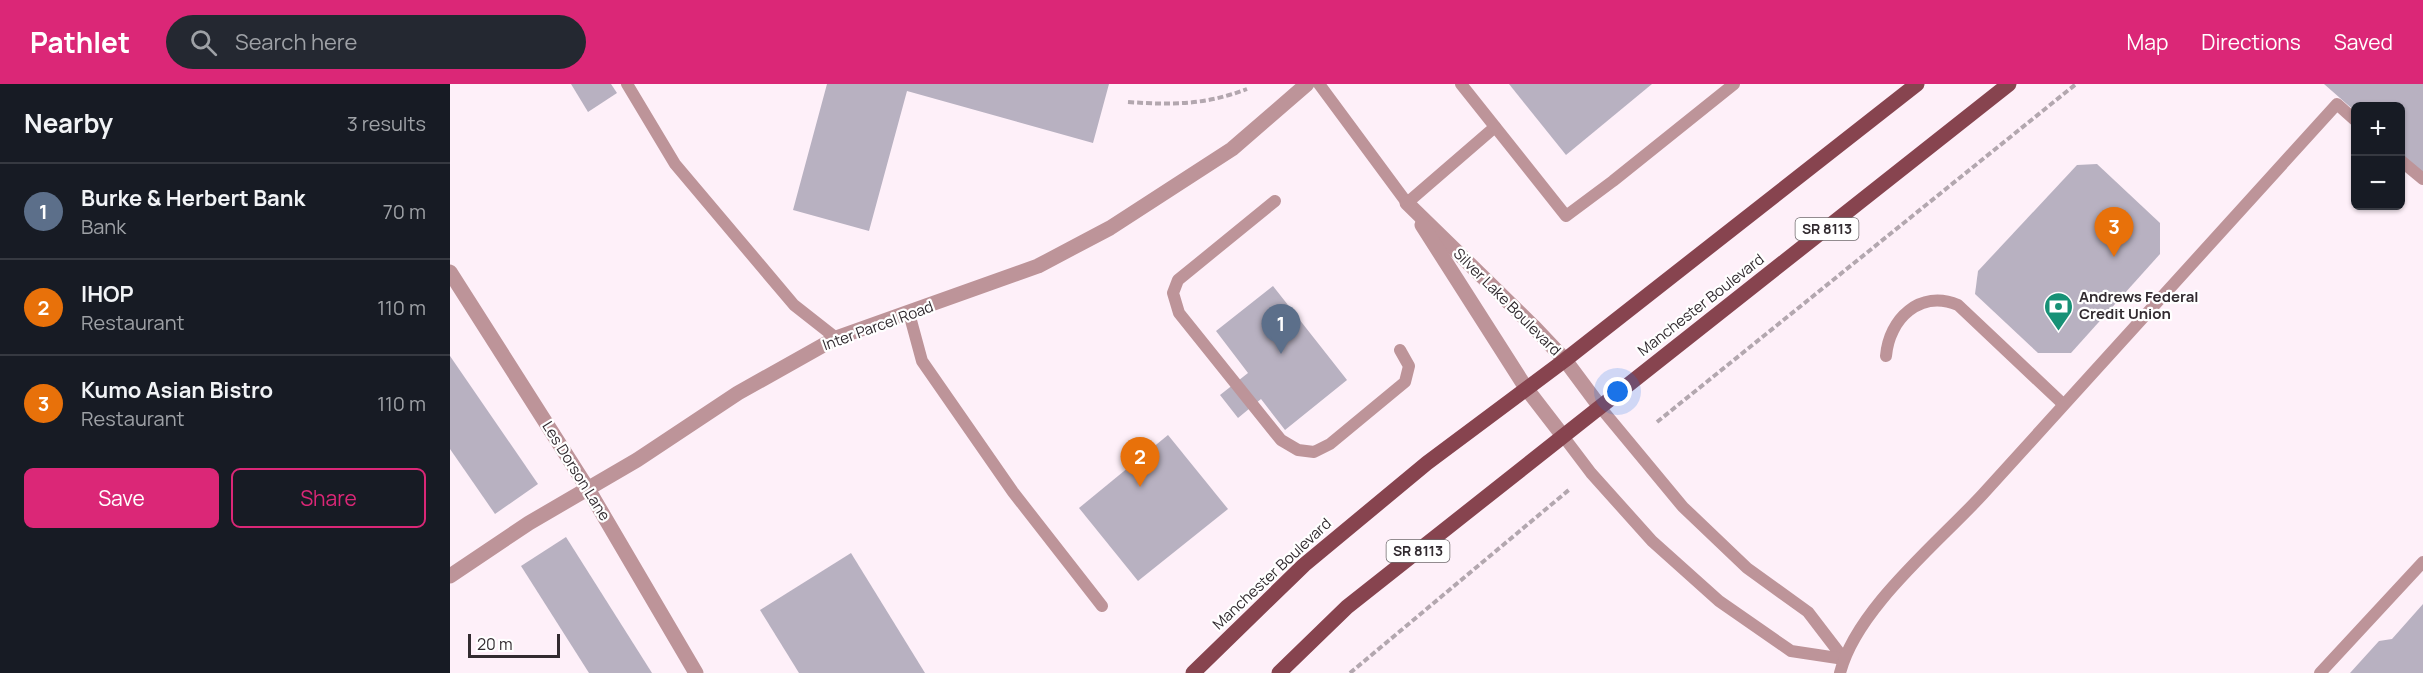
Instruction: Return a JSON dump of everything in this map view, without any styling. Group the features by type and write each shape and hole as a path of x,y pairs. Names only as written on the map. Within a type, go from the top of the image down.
{"main road":[{"name":"Manchester Boulevard","path":"1193,673 1304,565 1427,463 1565,360 1917,84"},
{"name":"Manchester Boulevard","path":"1279,673 1347,607 2009,84"}],"street":[{"name":"Inter Parcel Road","path":"450,576 529,523 637,460 738,393 836,338 1038,266 1110,228 1233,149 1307,84"},
{"name":"Silver Lake Boulevard","path":"1407,203 1565,360 1600,407"},
{"name":"Silver Lake Boulevard","path":"1407,203 1526,388 1563,436"},
{"name":"Les Dorson Lane","path":"450,272 588,489 696,673"}],"lane":[{"path":"627,84 675,164 794,306 836,338"},
{"name":"Silver Lake Boulevard","path":"1318,84 1407,203"},
{"path":"1461,84 1566,216 1734,84"},
{"path":"1840,673 1844,658 1869,613 1982,495 2337,104 2351,117"},
{"path":"1407,203 1495,127"},
{"path":"2405,164 2423,179"},
{"path":"1275,201 1178,280 1173,293 1179,313 1281,440 1298,450 1314,452 1330,444 1406,382 1409,366 1400,350"},
{"path":"1886,356 1887,338 1914,306 1932,298 1949,301 1958,305 2063,404"},
{"path":"909,313 922,361 1013,492 1102,606"},
{"path":"1600,407 1683,507 1748,568 1808,612 1844,658"},
{"path":"1563,436 1591,473 1652,541 1719,601 1791,651 1844,658"},
{"path":"2319,673 2423,562"}],"path":[{"path":"1657,422 2076,84"},
{"path":"1128,102 1179,105 1220,99 1247,89"},
{"path":"1350,673 1570,489"}],"building":[{"path":"571,84 611,84 617,93 588,112"},
{"path":"827,84 1109,84 1093,143 907,91 869,231 793,210"},
{"path":"1509,84 1652,84 1566,155"},
{"path":"2324,84 2423,84 2423,173 2405,157 2405,102 2351,102 2351,108"},
{"path":"2097,164 2160,223 2160,254 2071,353 2038,353 1975,294 1978,271 2077,165"},
{"path":"1273,286 1347,380 1285,430 1261,399 1238,418 1220,395 1248,373 1216,331"},
{"path":"450,356 538,484 495,514 450,449"},
{"path":"1168,435 1228,509 1138,581 1079,508"},
{"path":"566,537 652,673 589,673 521,566"},
{"path":"851,553 925,673 799,673 760,610"},
{"path":"2423,604 2423,673 2350,673 2379,641 2392,639"}],"place":[{"name":"Kumo Asian Bistro","path":"2114,257"},
{"name":"Andrews Federal Credit Union","path":"2058,332"},
{"name":"Burke & Herbert Bank","path":"1281,354"},
{"name":"IHOP","path":"1140,487"}]}
